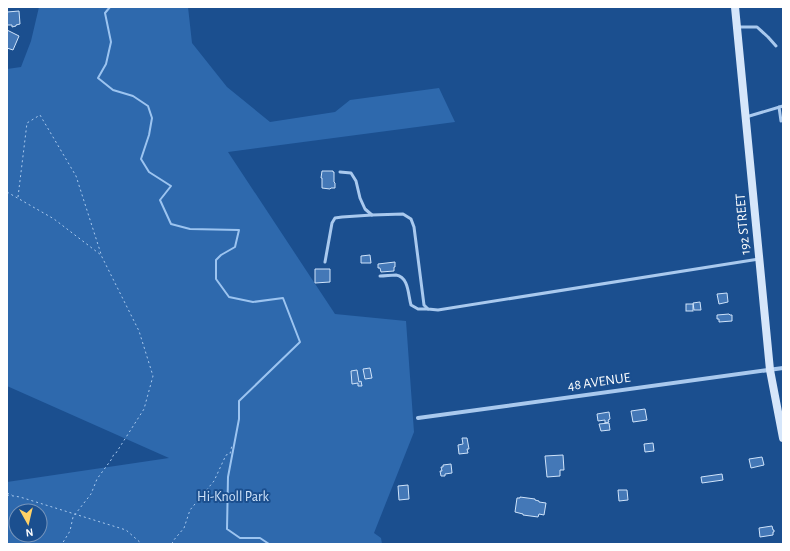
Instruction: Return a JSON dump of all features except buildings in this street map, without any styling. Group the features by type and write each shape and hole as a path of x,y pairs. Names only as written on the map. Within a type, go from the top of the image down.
{"main road":[{"name":"192 STREET","path":"735,7 770,370 783,438"}],"street":[{"name":"48 AVENUE","path":"418,418 783,368"}],"lane":[{"path":"737,27 757,27 776,46"},
{"path":"746,117 783,106"},
{"path":"778,107 781,121"},
{"path":"340,172 351,174 356,181 360,198 365,209 372,215"},
{"path":"325,262 332,223 335,218 403,214 411,219 414,227 424,305 428,309"},
{"path":"380,276 397,275 403,278 406,282 411,305 418,309 438,310 759,259"}],"path":[{"path":"18,198 27,124 40,115 76,176 101,255 139,331 153,376 144,409 97,479 91,494 73,517 70,531 62,544"},
{"path":"7,192 54,219 101,255"},
{"path":"172,544 184,528 190,510 214,481 226,455 230,454 232,444"},
{"path":"7,494 126,530 142,544"}],"green space":[{"name":"Hi-Knoll Park","path":"39,7 188,7 192,43 227,87 270,122 335,112 350,100 439,88 455,122 228,152 335,314 406,321 414,432 374,533 381,538 382,544 7,544 7,482 169,458 7,386 7,69 21,67 31,41"}],"waterway":[{"path":"110,7 105,13 111,42 106,64 98,78 113,90 133,96 148,106 152,118 149,135 141,159 149,172 171,186 160,200 171,224 190,229 239,230 235,247 221,255 216,260 216,279 229,297 253,302 283,298 300,342 239,401 239,419 228,477 227,529 240,538 260,538 269,544"}]}
